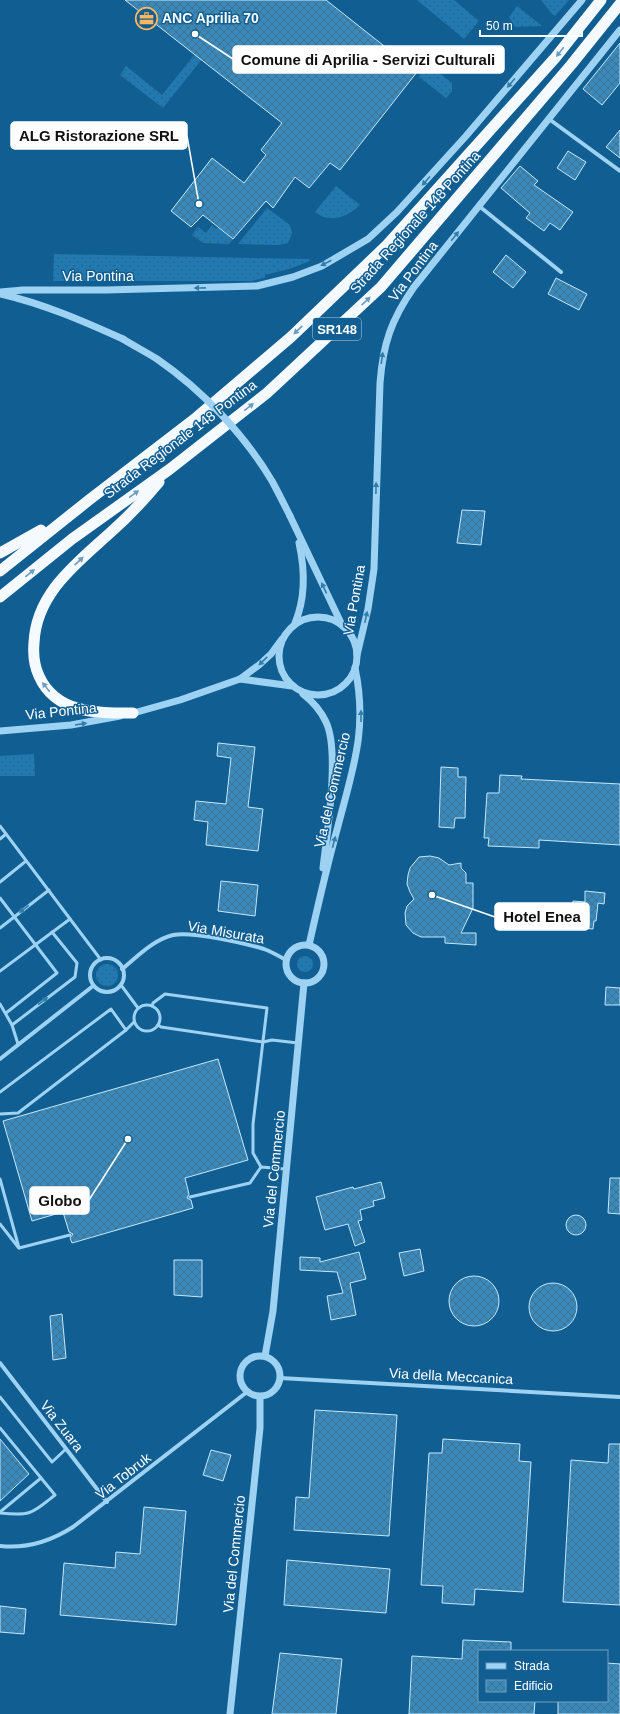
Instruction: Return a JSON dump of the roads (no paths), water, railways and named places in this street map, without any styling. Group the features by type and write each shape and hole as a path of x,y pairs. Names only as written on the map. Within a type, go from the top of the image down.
{"highway":[{"name":"Strada Regionale 148 Pontina","path":"0,571 197,417 285,342 387,246 546,69 601,0"},
{"name":"Strada Regionale 148 Pontina","path":"0,597 72,539 170,469 267,393 380,287 571,65 620,4"},
{"path":"133,713 97,713 77,709 61,702 43,684 37,672 34,656 34,636 46,601 57,583 136,508 170,469"},
{"path":"0,553 31,537 89,500"}],"street":[{"name":"Via Pontina","path":"0,293 23,290 106,290 257,286 293,278 322,266 368,239 398,212 466,136 582,0"},
{"name":"Via Pontina","path":"357,655 367,616 374,570 380,384 385,345 391,327 405,299 620,30"},
{"path":"549,119 620,171"},
{"path":"479,206 561,272"},
{"path":"0,293 82,320 123,339 157,359 181,378 221,415 247,446 271,480 290,516 341,623 349,632 355,643 357,655 355,668 348,681 336,691 320,695 310,694 300,691 292,686 285,679 278,660 279,649 287,630 295,623 306,618 318,616 330,618 341,623"},
{"path":"290,516 298,537 304,574 302,603 295,623"},
{"name":"Via Pontina","path":"0,731 71,726 133,713 240,679 259,665 282,639"},
{"name":"Via del Commercio","path":"309,945 320,894 359,744 361,715 360,690 355,668"},
{"name":"Via Pontina","path":"240,679 292,686"},
{"name":"Via del Commercio","path":"300,691 321,714 326,722 332,743 332,777 329,816 320,894"},
{"name":"Via Misurata","path":"122,969 149,947 168,937 178,934 198,935 264,949 286,960"},
{"path":"303,944 309,945 318,949 323,954 325,968 318,979 309,983 304,983 296,981 291,977 287,971 286,960 289,953 297,946 303,944"},
{"path":"101,960 114,960 122,969 123,980 112,992 97,989 93,986 90,975 91,970 94,965 101,960"},
{"name":"Via del Commercio","path":"264,1356 274,1311 304,983"},
{"path":"0,1058 93,986"},
{"path":"256,1356 264,1356 271,1359 280,1370 280,1378 275,1390 269,1395 260,1397 253,1396 247,1392 239,1381 241,1367 249,1359 256,1356"},
{"name":"Via Zuara","path":"0,1363 107,1502"},
{"name":"Via della Meccanica","path":"280,1378 620,1397"},
{"name":"Via Tobruk","path":"0,1546 25,1546 54,1538 85,1520 247,1392"},
{"name":"Via del Commercio","path":"230,1714 260,1428 260,1397"}],"lane":[{"path":"0,826 101,960"},
{"path":"0,839 6,834"},
{"path":"0,882 26,861"},
{"path":"0,928 49,890"},
{"path":"0,898 57,973 6,1013"},
{"path":"0,971 70,919"},
{"path":"12,1025 75,977 76,963 52,932"},
{"path":"120,985 138,1008"},
{"path":"152,1006 153,1003 165,994 267,1008 253,1124 253,1153 261,1167"},
{"path":"1,1006 12,1025 18,1044"},
{"path":"142,1006 152,1006 157,1010 160,1019 158,1025 151,1031 146,1032 136,1027 134,1022 135,1012 142,1006"},
{"path":"0,1092 111,1009 126,1030"},
{"path":"0,1114 18,1113 126,1030 134,1022"},
{"path":"158,1025 161,1027 264,1042 272,1040 299,1043"},
{"path":"261,1167 287,1170"},
{"path":"190,1197 250,1183 261,1167"},
{"path":"0,1179 19,1248"},
{"path":"0,1224 19,1248"},
{"path":"19,1248 70,1235"},
{"path":"0,1397 52,1462 66,1449"},
{"path":"0,1428 55,1495 34,1512 21,1515 0,1512"},
{"path":"0,1512 41,1478"}],"place":[{"name":"ANC Aprilia 70","path":"146,18"},
{"name":"Comune di Aprilia - Servizi Culturali","path":"195,34"},
{"name":"ALG Ristorazione SRL","path":"199,204"},
{"name":"Hotel Enea","path":"432,895"},
{"name":"Globo","path":"128,1139"}]}
